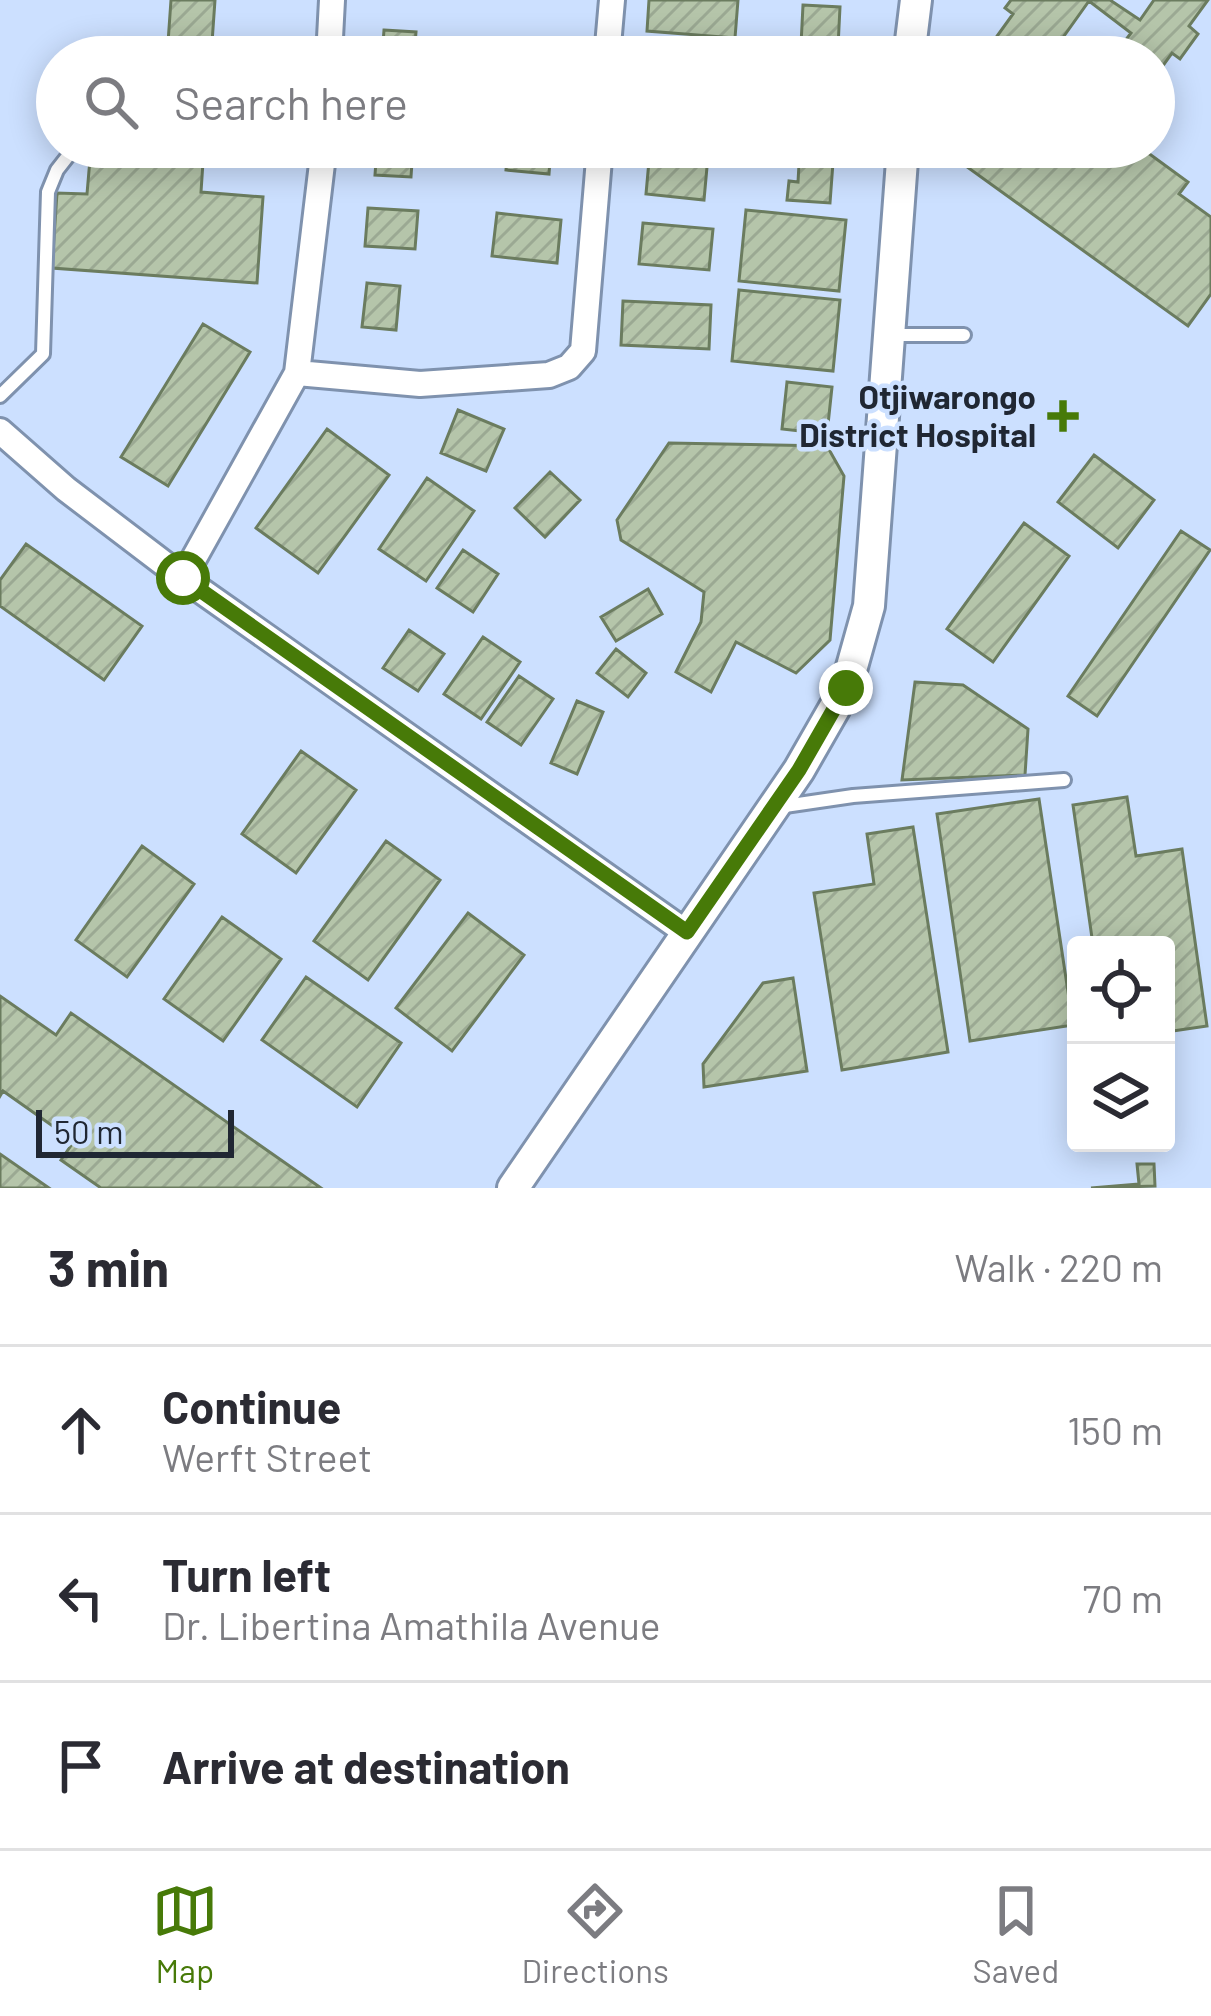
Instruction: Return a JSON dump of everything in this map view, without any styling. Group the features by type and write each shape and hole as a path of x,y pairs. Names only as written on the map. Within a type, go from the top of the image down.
{"street":[{"path":"330,36 332,0"},
{"path":"609,36 612,0"},
{"path":"912,36 916,0"},
{"path":"183,578 297,373 321,168"},
{"path":"297,373 420,384 549,375 569,368 583,351 597,168"},
{"path":"513,1188 799,770 846,688 869,606 902,168"},
{"path":"0,431 65,489 183,578 687,932"}],"lane":[{"path":"0,396 44,354 48,192 59,168"},
{"path":"891,335 964,335"},
{"path":"773,808 853,796 1064,780"}],"building":[{"path":"171,0 215,0 212,36 168,36"},
{"path":"649,0 738,0 735,36 647,31"},
{"path":"1011,0 1110,0 1140,20 1154,0 1208,0 1189,26 1198,34 1180,59 1175,55 1175,36 1129,36 1131,33 1089,1 1064,36 997,36 1013,14 1005,8"},
{"path":"803,5 840,7 839,36 801,36"},
{"path":"384,30 416,32 416,36 384,36"},
{"path":"89,168 203,168 201,192 263,197 257,283 52,268 57,193 87,194"},
{"path":"376,168 412,168 411,177 375,175"},
{"path":"506,168 549,168 549,174"},
{"path":"648,168 707,168 704,200 646,194"},
{"path":"799,168 833,168 830,203 787,200 789,181 798,182"},
{"path":"969,168 1169,168 1188,182 1179,194 1211,217 1211,294 1188,326"},
{"path":"368,208 418,211 415,249 365,246"},
{"path":"746,210 846,220 839,291 739,281"},
{"path":"497,213 561,220 557,263 492,256"},
{"path":"643,223 713,229 709,270 639,264"},
{"path":"367,283 400,286 396,330 362,327"},
{"path":"739,290 840,300 833,371 732,361"},
{"path":"623,301 711,305 709,349 621,345"},
{"path":"203,324 250,352 168,486 121,457"},
{"path":"787,382 832,387 827,434 782,429"},
{"path":"458,410 504,429 486,471 441,453"},
{"path":"327,429 389,475 318,573 256,528"},
{"path":"669,443 827,446 844,476 830,640 796,673 736,642 711,692 676,672 701,622 704,592 621,540 617,520"},
{"path":"1094,455 1154,500 1118,548 1058,502"},
{"path":"550,472 580,500 545,537 515,508"},
{"path":"427,478 474,511 426,581 379,549"},
{"path":"1024,523 1069,556 993,662 947,629"},
{"path":"1181,531 1210,550 1097,716 1068,696"},
{"path":"26,544 142,626 104,680 0,606 0,580"},
{"path":"463,550 498,574 473,612 437,588"},
{"path":"648,589 662,614 616,641 601,617"},
{"path":"409,630 444,654 418,691 383,668"},
{"path":"483,637 520,662 481,719 444,694"},
{"path":"616,649 646,673 628,697 597,673"},
{"path":"519,676 553,699 521,745 487,722"},
{"path":"915,682 963,685 1028,729 1025,775 902,780"},
{"path":"577,701 603,712 577,774 551,763"},
{"path":"301,751 356,790 296,873 242,834"},
{"path":"1127,797 1136,856 1182,849 1207,1026 1175,1031 1175,936 1092,936 1073,805"},
{"path":"1039,799 1067,985 1067,1026 970,1041 937,814"},
{"path":"913,827 948,1052 842,1070 814,893 874,884 867,834"},
{"path":"386,841 440,880 368,980 314,941"},
{"path":"142,846 194,884 127,977 76,940"},
{"path":"468,913 524,955 452,1051 396,1008"},
{"path":"222,917 281,959 223,1041 164,999"},
{"path":"306,977 401,1043 357,1107 262,1040"},
{"path":"793,978 807,1071 704,1087 703,1064 763,983"},
{"path":"0,996 56,1035 71,1013 321,1188 101,1188 61,1160 74,1141 3,1091 0,1096"},
{"path":"0,1154 49,1188 0,1188"},
{"path":"1137,1164 1154,1164 1155,1186 1091,1188 1139,1184"}],"place":[{"name":"Otjiwarongo District Hospital","path":"1063,416"}],"route":[{"path":"183,578 687,932 799,770 846,688"}]}
